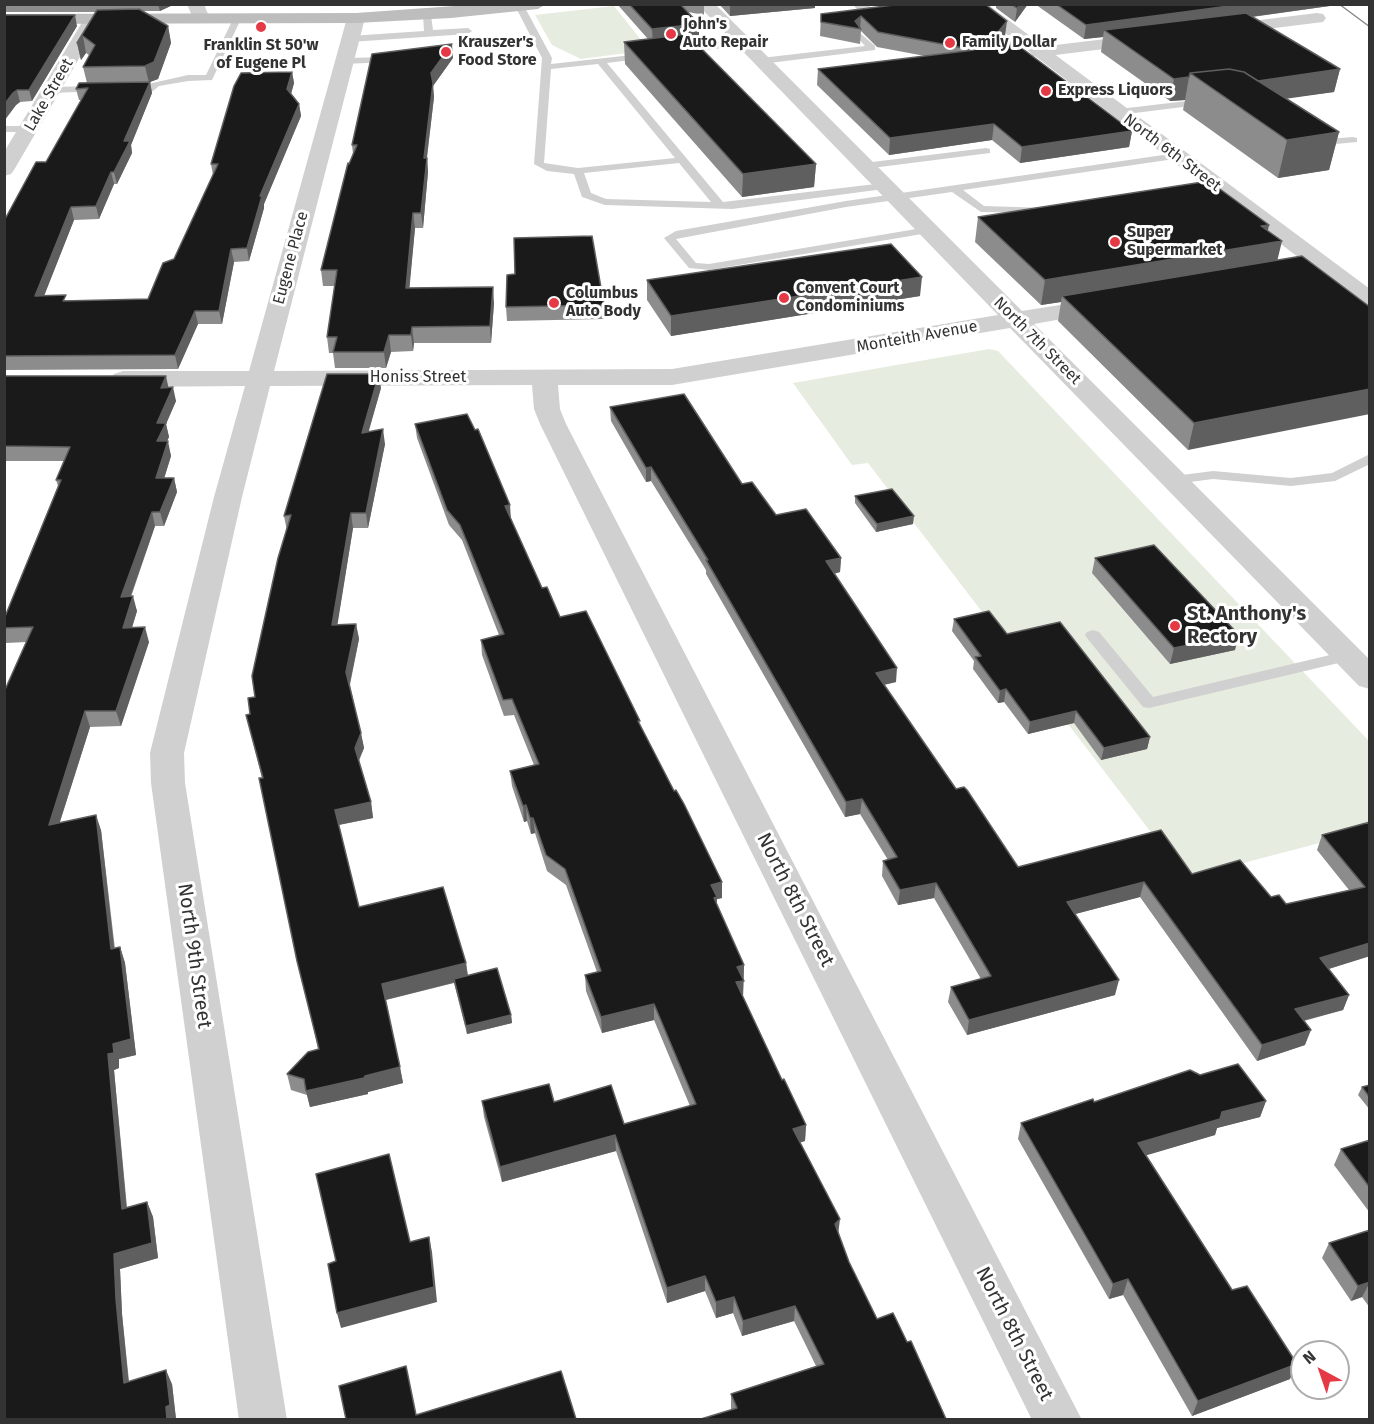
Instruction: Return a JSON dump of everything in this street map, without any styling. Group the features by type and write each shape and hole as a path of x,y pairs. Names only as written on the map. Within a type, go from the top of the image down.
{"main road":[{"path":"4,19 93,19 198,12 237,19 353,28 448,9 538,4"}],"street":[{"name":"North 7th Street","path":"705,4 1370,679"},
{"name":"North 6th Street","path":"975,4 1177,156 1211,190 1370,301"},
{"path":"1200,32 1317,18"},
{"name":"Lake Street","path":"4,170 18,137 51,90 93,19"},
{"name":"Eugene Place","path":"228,497 353,28"},
{"path":"1039,52 1165,37"},
{"path":"1299,272 1324,267"},
{"name":"Monteith Avenue","path":"828,351 1123,302"},
{"name":"Honiss Street","path":"99,379 672,376 828,351"},
{"name":"North 8th Street","path":"544,377 547,409 553,424 1058,1419"},
{"name":"North 9th Street","path":"228,497 170,739 166,767 263,1419"}],"lane":[{"path":"856,4 862,9 875,13 880,9 895,11"},
{"path":"519,6 547,58 540,164 547,168 578,171 681,160"},
{"path":"427,15 429,33"},
{"path":"51,90 153,88 156,84 188,78 208,78 237,19"},
{"path":"353,28 429,33 468,31"},
{"path":"761,61 872,48 860,36"},
{"path":"665,52 742,43"},
{"path":"546,67 654,54"},
{"path":"344,61 388,59"},
{"path":"600,60 720,206"},
{"path":"1119,112 1212,102"},
{"path":"4,129 18,137"},
{"path":"1306,142 1324,144 1353,140"},
{"path":"864,166 986,151"},
{"path":"578,171 585,195 605,202 732,206 889,191 954,188 1177,156"},
{"path":"954,188 981,209 1036,211 1059,208"},
{"path":"889,191 676,234 670,238 693,266 709,267 928,230"},
{"path":"1174,480 1213,475 1291,482 1335,477 1370,458"},
{"path":"1093,635 1149,703 1347,656"}],"shaded area":[{"path":"614,6 645,45 697,39 703,43 581,59 552,45 535,15"},
{"path":"989,349 998,351 1369,741 1369,830 1186,878 868,463 852,465 793,383"}],"building":[{"path":"629,4 680,4 699,24 652,29"},
{"path":"902,4 985,4 1007,21 999,31 1132,131 1022,147 994,124 890,138 818,69 974,50 878,32 861,16 855,21 861,29 821,22 821,14"},
{"path":"1056,4 1244,4 1086,25"},
{"path":"139,9 168,26 154,62 145,66 83,67 95,45 83,36 77,43 97,10"},
{"path":"1246,13 1340,69 1258,81 1244,72 1229,69 1190,73 1189,77 1174,79 1104,30"},
{"path":"4,15 75,15 29,90 17,90 4,105"},
{"path":"687,34 816,164 743,174 624,42"},
{"path":"452,44 431,73 433,83 424,158 427,158 421,213 413,213 406,288 493,287 490,326 412,327 411,335 389,335 384,352 333,352 337,337 327,337 337,270 321,270 348,163 357,145 352,145 372,54"},
{"path":"1229,69 1244,72 1339,132 1287,140 1190,73"},
{"path":"292,72 287,89 299,104 260,196 262,196 247,248 231,249 219,311 195,311 175,355 4,356 4,221 36,162 46,162 88,88 76,89 79,83 150,82 124,141 130,141 114,172 111,172 96,206 71,207 35,296 66,295 63,301 148,299 163,263 174,259 218,164 211,164 234,86 241,73"},
{"name":"Super Supermarket","path":"1209,181 1269,225 1261,226 1282,241 1045,280 978,217"},
{"path":"592,236 604,305 506,307 507,275 515,274 514,238"},
{"path":"891,244 922,277 671,316 647,280"},
{"path":"1302,256 1370,307 1370,389 1194,423 1062,296"},
{"path":"327,374 379,374 362,433 383,429 366,513 351,513 332,625 356,624 346,672 361,733 355,748 371,802 335,810 359,907 443,887 466,963 382,984 400,1067 306,1091 304,1079 287,1074 308,1052 319,1049 297,961 259,778 263,778 246,715 250,714 248,698 255,697 252,676 278,558 291,515 284,516"},
{"path":"4,376 166,376 161,388 173,387 157,423 166,423 157,441 168,441 156,478 174,478 160,512 152,512 121,597 133,596 123,628 145,627 116,711 85,711 49,825 96,815 111,949 120,947 131,1039 113,1044 114,1053 108,1054 122,1209 147,1202 152,1243 114,1254 124,1383 166,1370 170,1405 166,1407 167,1419 4,1419 4,692 33,627 4,628 4,619 61,480 56,480 70,447 4,446"},
{"path":"684,394 742,484 752,482 776,515 806,509 841,558 826,561 897,668 876,673 956,789 964,787 967,790 1018,867 1161,830 1192,874 1240,860 1271,897 1279,895 1286,904 1365,887 1322,835 1370,822 1370,943 1320,958 1349,995 1295,1009 1311,1030 1262,1045 1144,882 1067,902 1119,980 969,1020 951,987 991,976 936,883 900,890 883,861 897,857 862,799 846,802 706,560 708,560 651,467 646,468 610,407"},
{"path":"467,414 475,430 478,429 510,505 505,506 542,588 547,587 560,617 586,611 640,721 638,721 674,791 676,790 684,804 722,882 711,885 717,897 714,898 744,965 737,967 744,981 736,982 806,1125 793,1129 840,1219 835,1224 849,1262 877,1319 893,1313 907,1342 911,1341 946,1419 701,1419 737,1408 731,1394 824,1364 795,1306 743,1321 734,1297 716,1302 705,1276 667,1288 615,1135 500,1167 482,1101 549,1084 554,1102 611,1085 624,1124 696,1104 654,1004 601,1017 585,975 601,971 565,869 546,855 533,818 530,818 526,805 523,806 510,771 539,764 512,699 503,700 481,640 504,634 460,525 447,510 415,424"},
{"path":"892,489 914,516 877,524 855,496"},
{"name":"St. Anthony's Rectory","path":"1154,545 1239,635 1174,648 1095,558"},
{"path":"989,611 1007,634 1060,622 1150,737 1104,748 1076,711 1030,722 1006,689 1000,691 975,657 981,656 954,619"},
{"path":"497,968 511,1015 466,1026 454,979"},
{"path":"1238,1064 1266,1101 1222,1112 1220,1119 1138,1143 1232,1290 1247,1286 1290,1353 1290,1367 1198,1401 1128,1279 1113,1284 1021,1123 1093,1099 1094,1102 1190,1070 1200,1075"},
{"path":"1370,1085 1370,1098 1362,1087"},
{"path":"1370,1140 1370,1188 1341,1149"},
{"path":"389,1154 410,1242 429,1237 434,1287 337,1313 328,1264 336,1261 316,1174"},
{"path":"1370,1230 1370,1282 1358,1286 1329,1243"},
{"path":"406,1366 416,1415 561,1371 576,1419 346,1419 339,1386"}],"tram line":[{"path":"1339,4 1370,27"}],"place":[{"name":"Franklin St 50'w of Eugene Pl","path":"261,27"},
{"name":"John's Auto Repair","path":"671,34"},
{"name":"Family Dollar","path":"950,43"},
{"name":"Krauszer's Food Store","path":"446,52"},
{"name":"Express Liquors","path":"1046,91"},
{"name":"Super Supermarket","path":"1115,242"},
{"name":"Convent Court Condominiums","path":"784,298"},
{"name":"Columbus Auto Body","path":"554,303"},
{"name":"St. Anthony's Rectory","path":"1175,626"}]}
